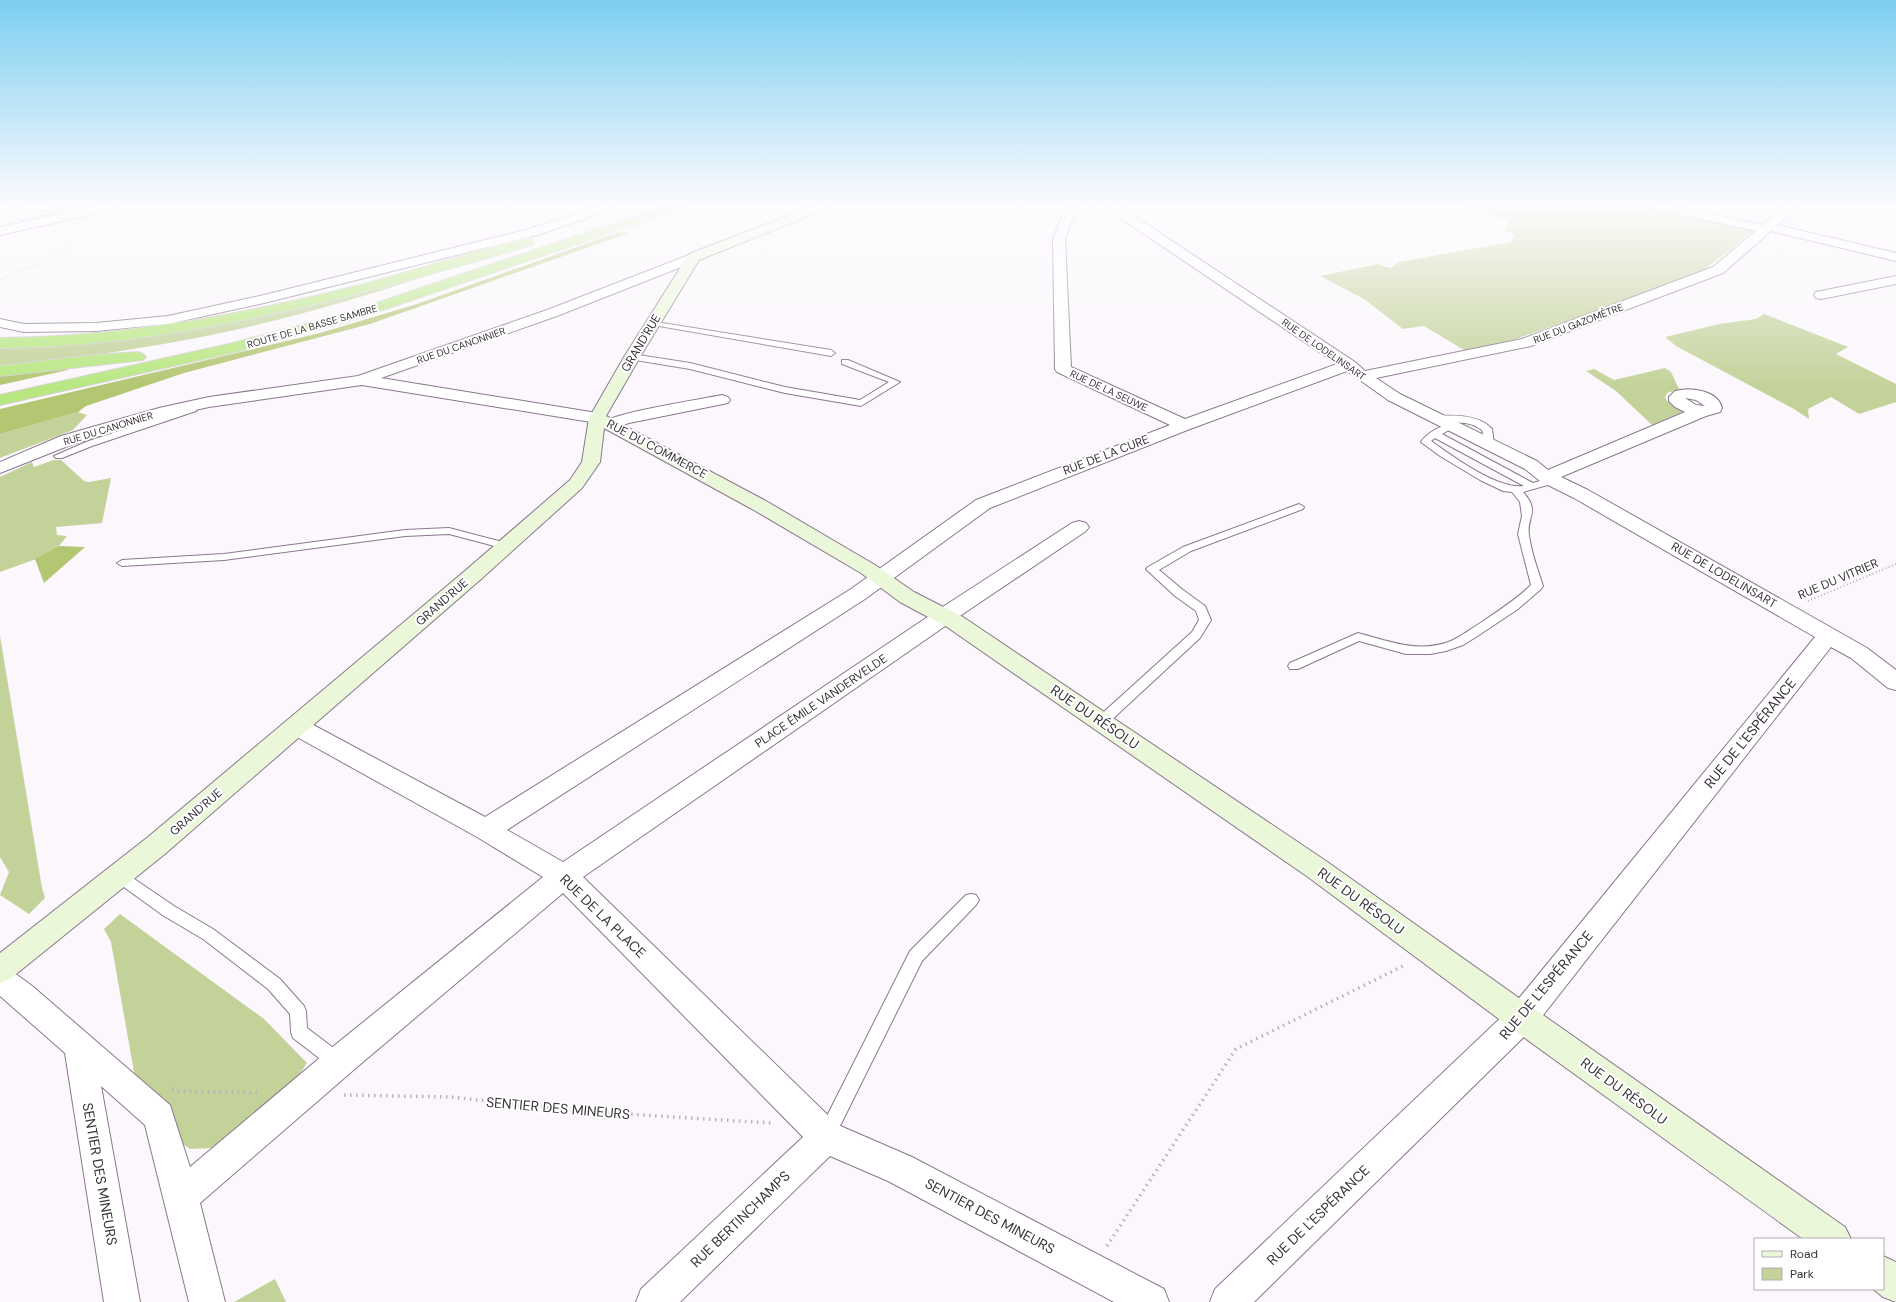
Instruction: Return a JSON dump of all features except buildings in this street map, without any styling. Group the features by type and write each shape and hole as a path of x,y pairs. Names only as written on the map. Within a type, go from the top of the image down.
{"highway":[{"path":"0,343 125,335 250,314 437,267"},
{"name":"ROUTE DE LA BASSE SAMBRE","path":"138,357 269,328 358,304 468,267"},
{"name":"ROUTE DE LA BASSE SAMBRE","path":"0,400 235,347 344,318 496,267"},
{"path":"0,371 93,360 138,357"},
{"path":"0,389 90,370 138,357"}],"street":[{"path":"0,323 24,328 96,327 185,317 395,267"},
{"name":"RUE DU CANONNIER","path":"0,468 67,440 159,413 219,400 361,380 552,313 669,267"},
{"name":"GRAND'RUE","path":"0,970 119,876 506,546 576,484 591,462 604,421 632,356 688,267"},
{"name":"RUE DE LA SEUWE","path":"1060,267 1063,369 1184,425"},
{"name":"RUE DE LODELINSART","path":"1202,267 1349,365 1362,376 1441,426 1489,444 1531,465 1550,479 1581,494 1859,653 1896,682"},
{"name":"RUE DU GAZOMÈTRE","path":"1362,376 1526,343 1718,270 1722,267"},
{"path":"1821,295 1893,283"},
{"name":"RUE DE LA CURE","path":"880,578 983,504 1184,425 1349,365"},
{"name":"RUE DU COMMERCE","path":"361,380 604,421 760,505 868,569 880,578"},
{"path":"604,421 625,419 722,400"},
{"path":"1550,479 1703,410"},
{"name":"PLACE ÉMILE VANDERVELDE","path":"564,876 943,616 1079,527"},
{"path":"486,830 858,594 880,578"},
{"name":"RUE DU RÉSOLU","path":"880,578 907,597 955,622 1317,869 1522,1018 1832,1238"},
{"name":"RUE DE L'ESPÉRANCE","path":"1228,1302 1522,1018 1828,636"},
{"name":"RUE DE LA PLACE","path":"296,726 486,830 564,876 820,1131"},
{"path":"181,1197 339,1062 564,876"},
{"path":"0,979 21,995 159,1116 181,1197 206,1302"},
{"name":"SENTIER DES MINEURS","path":"79,1046 122,1302"},
{"name":"SENTIER DES MINEURS","path":"820,1131 900,1169 1151,1302"},
{"name":"RUE BERTINCHAMPS","path":"654,1302 820,1131"},
{"path":"1884,1275 1896,1284"}],"lane":[{"path":"653,322 831,353"},
{"path":"632,356 690,366 785,390 861,403 896,382 845,362"},
{"name":"RUE DU CANONNIER","path":"59,456 97,441 219,400"},
{"path":"1531,486 1441,426 1428,438 1426,442 1438,451 1502,487 1515,490 1531,486 1550,479"},
{"path":"1294,666 1358,637 1412,651 1438,649 1455,643 1523,601 1537,586 1522,534 1527,516 1525,500 1515,490"},
{"path":"1101,722 1196,635 1205,620 1201,609 1179,593 1152,569 1186,549 1298,507"},
{"path":"122,563 224,557 405,533 449,531 506,546"},
{"path":"119,876 169,911 208,934 274,984 298,1010 299,1032 339,1062"},
{"path":"820,1131 916,956 971,900"}],"path":[{"path":"0,279 30,267"},
{"name":"RUE DU VITRIER","path":"1786,610 1896,564"},
{"path":"1091,1270 1236,1049 1404,966 1428,950"},
{"name":"SENTIER DES MINEURS","path":"171,1088 178,1091 450,1097 593,1112 820,1131"}],"green space":[{"path":"454,267 301,314 208,336 139,348 0,367 0,346 119,339"},
{"path":"521,267 533,267 370,324 184,373 86,406 78,412 0,434 0,409 320,333 417,304"},
{"path":"1365,267 1390,268 1392,267 1708,267 1700,273 1508,342 1464,350 1424,326 1403,329 1364,299 1320,276"},
{"path":"1764,314 1848,347 1836,354 1896,384 1896,402 1859,414 1831,397 1808,409 1809,419 1794,409 1676,346 1665,337 1719,324 1756,319"},
{"path":"68,368 68,370 0,385 0,376"},
{"path":"1665,368 1671,372 1679,389 1667,393 1665,397 1667,401 1682,412 1652,425 1616,391 1586,371 1594,369 1614,380"},
{"path":"78,412 87,415 73,430 0,458 0,434"},
{"path":"54,460 61,460 84,481 89,482 111,478 102,523 56,527 57,535 67,536 59,546 36,559 0,572 0,477 32,462 34,467"},
{"path":"59,546 85,547 44,583 35,559"},
{"path":"0,636 42,888 45,898 29,914 0,895 9,872 0,857"},
{"path":"120,914 264,1019 307,1063 291,1087 254,1120 211,1148 190,1149 142,1117 111,942 104,929"},
{"path":"275,1279 286,1302 234,1302"}]}
